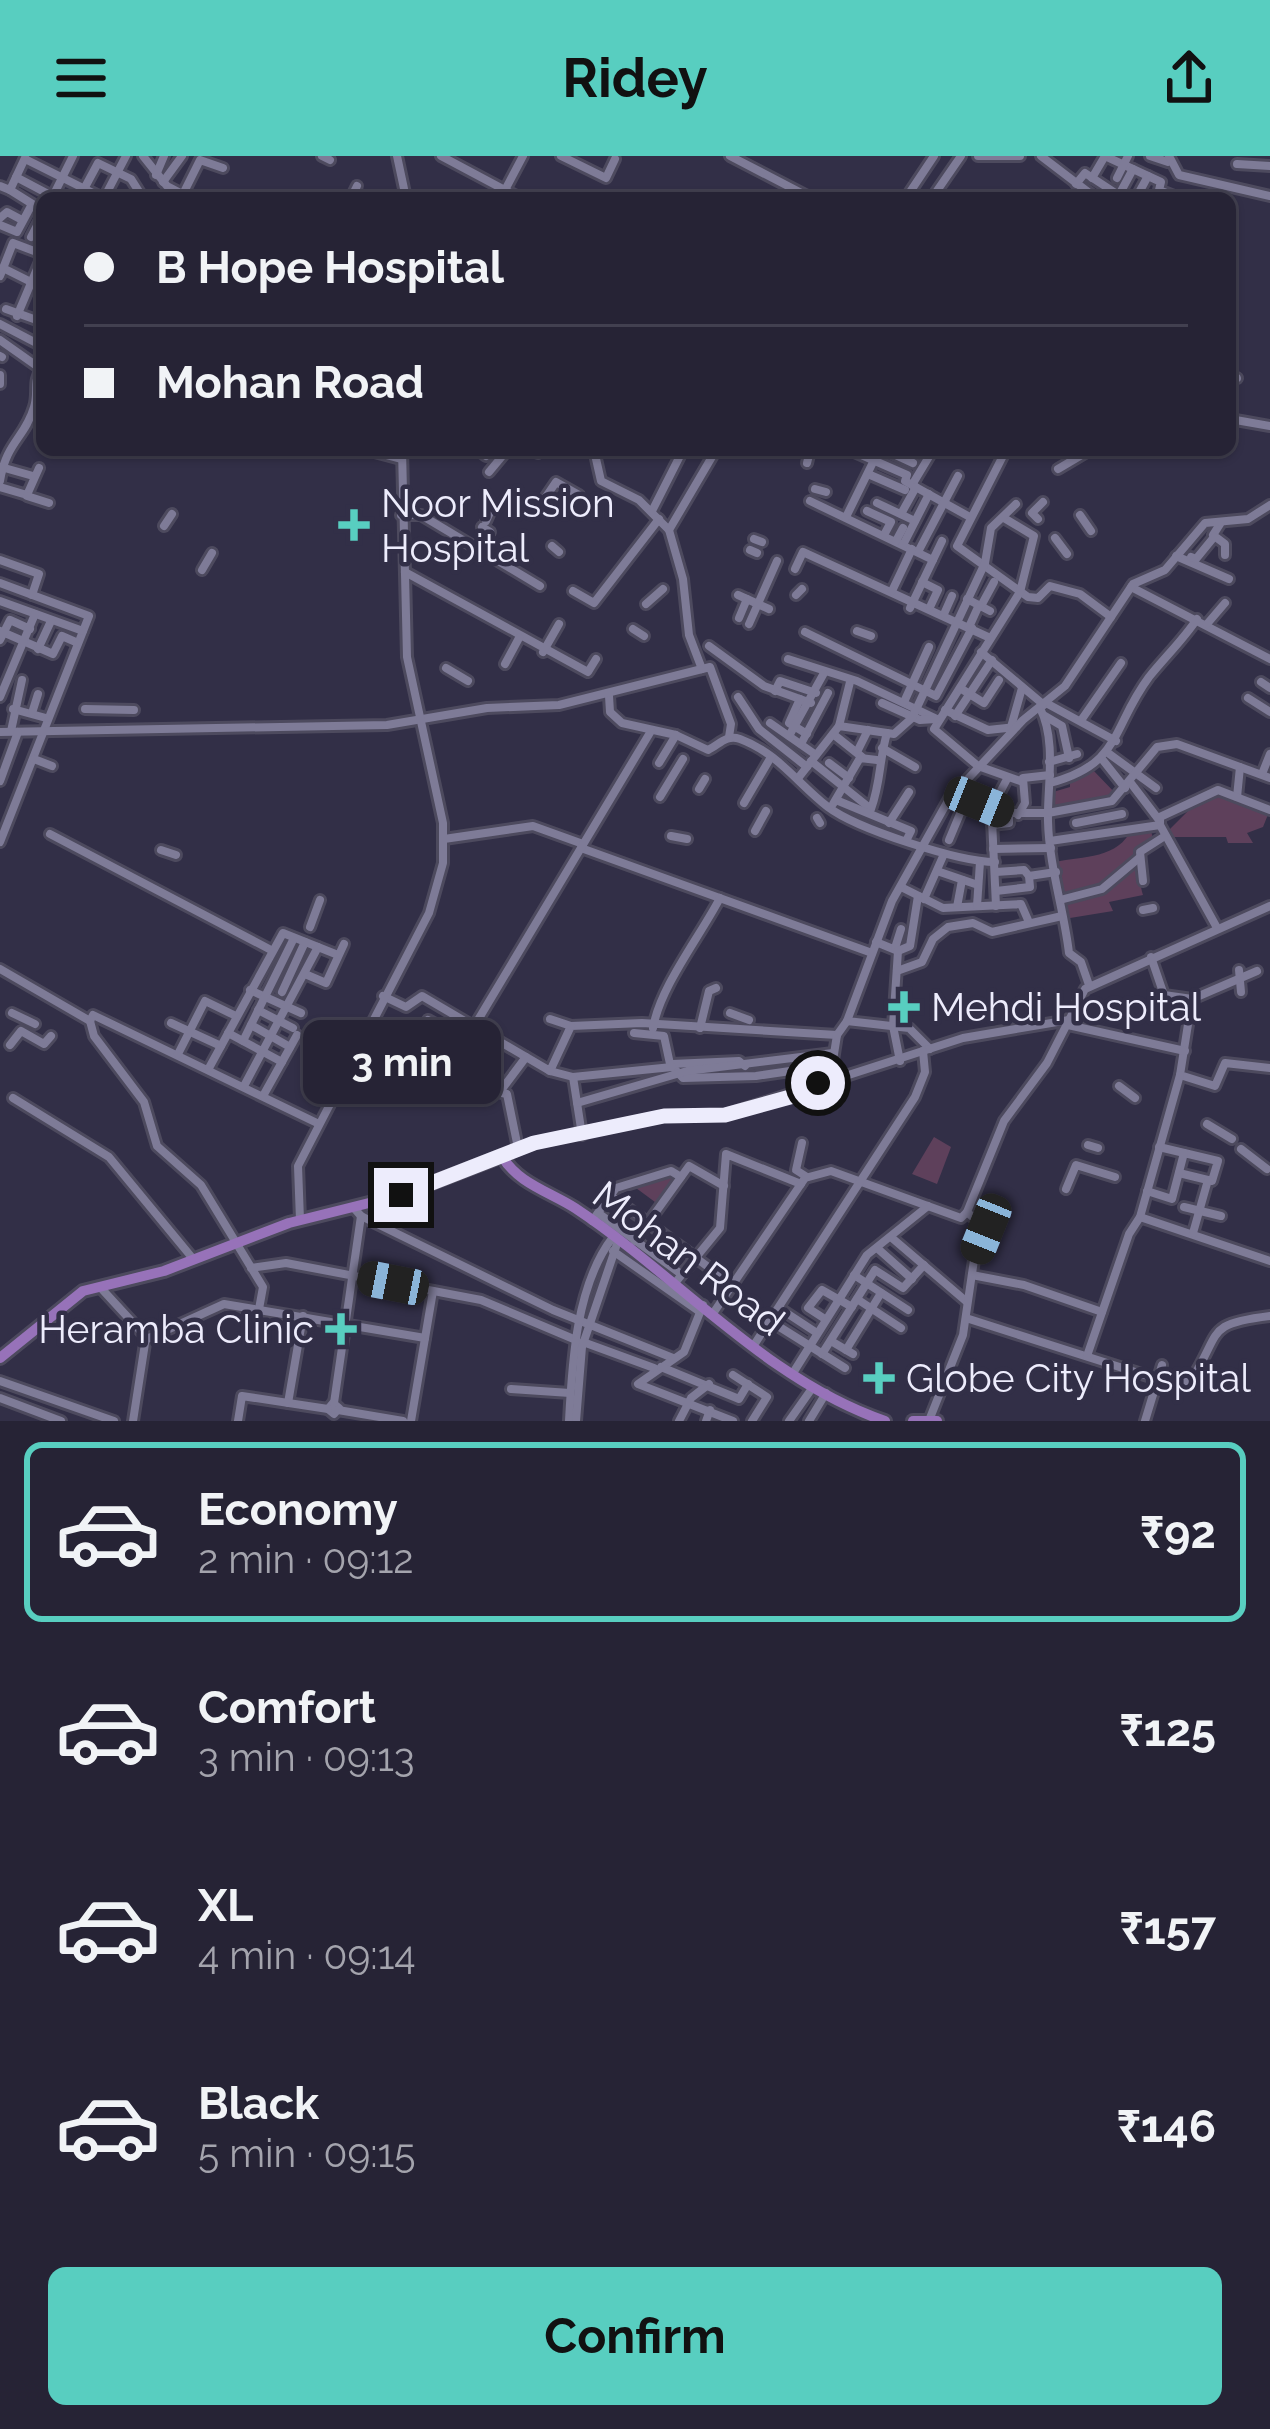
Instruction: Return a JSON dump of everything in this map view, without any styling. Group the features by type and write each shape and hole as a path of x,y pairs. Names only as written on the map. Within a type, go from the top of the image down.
{"main road":[{"path":"1,1356 83,1292 99,1285 194,1260 300,1220 401,1195 502,1156"},
{"name":"Mohan Road","path":"502,1156 510,1170 595,1217 615,1243 678,1279 706,1309 793,1373 885,1421"},
{"path":"913,1421 933,1420"}],"street":[{"path":"56,192 71,159 59,156"},
{"path":"107,192 126,156"},
{"path":"143,156 162,181 180,192"},
{"path":"159,192 164,156"},
{"path":"397,156 405,192"},
{"path":"441,156 509,192"},
{"path":"505,190 523,156"},
{"path":"561,156 606,178 615,159"},
{"path":"730,156 744,159 800,192"},
{"path":"754,168 762,156"},
{"path":"910,192 934,156"},
{"path":"936,192 961,156"},
{"path":"978,156 1020,156"},
{"path":"1041,156 1087,192"},
{"path":"1092,178 1105,156 1161,182 1157,192"},
{"path":"1150,156 1168,159 1179,175 1235,192"},
{"path":"36,209 5,188 25,158 91,192"},
{"path":"986,170 993,158"},
{"path":"162,181 180,159 195,171"},
{"path":"188,192 200,160 209,159 223,168"},
{"path":"84,189 98,163 118,171 139,192"},
{"path":"1117,178 1128,164"},
{"path":"1237,164 1270,166"},
{"path":"1076,184 1083,173 1113,192"},
{"path":"1175,192 1179,175"},
{"path":"1139,192 1148,176"},
{"path":"16,177 44,192"},
{"path":"354,192 357,186"},
{"path":"133,192 136,187"},
{"path":"1236,192 1270,196"},
{"path":"0,221 17,232 31,206"},
{"path":"31,237 36,226"},
{"path":"0,237 36,253"},
{"path":"13,243 2,272 36,279 17,316"},
{"path":"36,321 3,308 0,324 36,343"},
{"path":"0,340 36,365"},
{"path":"0,375 0,384"},
{"path":"36,376 28,420 4,453 0,484 49,503"},
{"path":"28,420 36,419"},
{"path":"1236,420 1270,426"},
{"path":"300,1220 298,1166 316,1123 429,914 444,839 407,656 402,456"},
{"path":"490,472 502,456"},
{"path":"595,456 601,481"},
{"path":"573,591 594,603 656,515 681,456"},
{"path":"669,530 712,456"},
{"path":"864,456 907,475 905,481 911,487"},
{"path":"846,517 877,456"},
{"path":"897,456 914,463"},
{"path":"901,514 929,456"},
{"path":"1003,456 968,516 957,546 1033,599 1050,586 1069,588 1111,617"},
{"path":"1058,469 1080,456"},
{"path":"1,466 36,472 27,495"},
{"path":"867,473 929,494 954,514 968,516"},
{"path":"907,547 944,502 958,476"},
{"path":"586,477 601,481 656,515 669,530 683,579 689,635 702,669"},
{"path":"541,504 556,482 579,495"},
{"path":"892,591 929,494"},
{"path":"810,501 933,560"},
{"path":"1038,519 1032,513 1043,502"},
{"path":"877,503 915,521"},
{"path":"872,807 880,784 877,760 887,733 915,713 983,567 991,528 1016,504"},
{"path":"830,1079 836,1035 848,1021 900,887 956,790 1014,727 1044,708 1065,686 1131,587 1181,558 1205,523 1248,519 1270,505"},
{"path":"486,527 491,510"},
{"path":"867,512 891,522 884,536"},
{"path":"164,526 172,514"},
{"path":"1080,514 1090,531"},
{"path":"400,515 421,515 540,586"},
{"path":"955,716 988,637 1020,592 1034,536 1004,518"},
{"path":"1181,558 1196,559 1220,524"},
{"path":"903,528 907,547"},
{"path":"1209,568 1223,554 1225,544 1214,537"},
{"path":"1055,538 1066,554"},
{"path":"912,604 942,541"},
{"path":"795,569 803,552 988,637"},
{"path":"202,571 212,553"},
{"path":"1181,558 1229,579"},
{"path":"0,560 40,575 32,596"},
{"path":"749,624 777,561"},
{"path":"18,590 26,571"},
{"path":"404,571 588,673 596,659"},
{"path":"922,582 938,590 930,607"},
{"path":"805,632 890,664 936,696 994,582"},
{"path":"0,583 89,616 0,842"},
{"path":"1131,587 1270,659"},
{"path":"646,604 663,589"},
{"path":"430,604 444,595"},
{"path":"944,614 952,596"},
{"path":"739,618 743,597 769,609"},
{"path":"968,599 984,608"},
{"path":"0,601 83,631"},
{"path":"992,660 945,710 934,729 978,766 1007,778 1023,782 1084,772 1116,742 1152,673 1225,603"},
{"path":"0,697 35,614"},
{"path":"30,629 10,620 1,635 53,654 62,636 78,643"},
{"path":"38,649 51,621"},
{"path":"543,652 559,624"},
{"path":"633,629 644,636"},
{"path":"857,631 871,636"},
{"path":"505,664 519,638"},
{"path":"710,646 775,692 830,694 842,703"},
{"path":"904,702 928,647"},
{"path":"981,652 1064,729 1073,756 1049,762"},
{"path":"793,657 824,674 904,702 915,713"},
{"path":"1064,729 1079,719 1121,662"},
{"path":"10,732 298,728 422,719 605,700 710,667 718,676 731,724 729,737 710,752 676,735 614,719 605,700"},
{"path":"446,668 468,681"},
{"path":"951,668 984,703 999,680"},
{"path":"807,734 789,723 824,674"},
{"path":"801,744 838,679"},
{"path":"0,781 22,680"},
{"path":"775,692 781,681 812,695"},
{"path":"799,777 836,730 850,682"},
{"path":"1014,727 1022,688"},
{"path":"32,713 38,694"},
{"path":"738,697 759,729 849,778"},
{"path":"1248,698 1270,712"},
{"path":"882,703 938,719"},
{"path":"1044,708 1079,719 1116,742"},
{"path":"1044,708 1048,813 1062,916 1070,953 1082,962 1089,986"},
{"path":"13,709 46,718"},
{"path":"86,709 134,710"},
{"path":"945,710 988,730 1014,727"},
{"path":"770,723 801,744 811,761"},
{"path":"789,736 797,728"},
{"path":"836,730 887,733"},
{"path":"836,730 860,755 877,760"},
{"path":"832,804 849,778 868,730"},
{"path":"502,1089 478,1087 463,1053 474,1025 651,731"},
{"path":"659,764 676,735"},
{"path":"729,737 771,757 832,804 907,839 944,854 1024,870 1029,876 1030,887 996,891"},
{"path":"956,790 1014,814 1048,813 1112,800 1157,747 1177,744 1266,776 1270,754"},
{"path":"883,748 915,767"},
{"path":"1105,756 1156,788"},
{"path":"1105,756 1160,822 1216,926"},
{"path":"744,803 771,757"},
{"path":"34,759 52,766"},
{"path":"660,797 682,759"},
{"path":"828,764 842,789 910,831 907,839"},
{"path":"1237,797 1240,767"},
{"path":"747,773 757,780"},
{"path":"997,798 1007,778"},
{"path":"699,789 705,779"},
{"path":"996,905 992,822 1009,823 1025,803 1023,782"},
{"path":"993,849 1051,844 1160,822 1217,790 1270,810"},
{"path":"890,819 909,792"},
{"path":"949,840 967,797"},
{"path":"832,804 890,819"},
{"path":"755,831 766,811"},
{"path":"1076,823 1122,814"},
{"path":"444,839 533,826 872,953"},
{"path":"50,834 271,950"},
{"path":"670,836 687,839"},
{"path":"1060,900 1102,889 1139,858 1147,843 1165,836"},
{"path":"161,850 176,855"},
{"path":"877,942 896,950 910,946 921,897 944,854"},
{"path":"1139,858 1143,881"},
{"path":"980,862 982,927"},
{"path":"937,871 978,885"},
{"path":"1029,876 1055,872"},
{"path":"962,880 958,907 962,924"},
{"path":"900,887 958,907 1021,904 1028,920"},
{"path":"653,1029 662,991 685,965 719,898"},
{"path":"310,927 320,900"},
{"path":"733,1421 638,1384 683,1352 706,1309 733,1285 804,1180 826,1169 961,1218 1004,1121 1089,986 1270,906"},
{"path":"897,971 922,962 933,938 962,924 992,932 1028,920 1062,916"},
{"path":"899,1061 893,1026 896,950 902,929"},
{"path":"209,1068 283,933 338,956"},
{"path":"243,1041 295,938"},
{"path":"282,992 305,942"},
{"path":"265,962 326,983 344,944"},
{"path":"244,1086 318,947"},
{"path":"1151,957 1164,995 1192,999 1257,971"},
{"path":"0,968 90,1021"},
{"path":"1239,975 1240,992"},
{"path":"700,1028 709,991 718,985"},
{"path":"250,990 294,997"},
{"path":"268,992 301,1013"},
{"path":"383,996 406,1007 422,996 550,1070 573,1077 650,1069 746,1071 831,1065"},
{"path":"1087,1356 1129,1234 1140,1217 1180,1075 1192,999"},
{"path":"178,1054 205,1001 236,1017"},
{"path":"258,1010 295,1031 263,1096"},
{"path":"12,1013 35,1024"},
{"path":"730,1013 745,1018 740,1030"},
{"path":"259,1309 263,1287 201,1185 158,1146 144,1102 94,1036 90,1021 93,1015 316,1123"},
{"path":"550,1019 572,1026 836,1035"},
{"path":"428,1020 461,1038"},
{"path":"754,1346 923,1082 927,1050 918,1032 848,1021"},
{"path":"171,1023 221,1046"},
{"path":"502,1156 518,1148 664,1116 725,1115 988,1031 1069,1023 1185,1052"},
{"path":"251,1025 290,1047"},
{"path":"550,1070 572,1026"},
{"path":"634,1033 653,1029 664,1036 674,1068"},
{"path":"10,1045 21,1030 44,1044 51,1036"},
{"path":"228,1033 282,1062"},
{"path":"746,1071 832,1053"},
{"path":"502,1089 526,1057"},
{"path":"1180,1075 1215,1086 1225,1063 1270,1068"},
{"path":"577,1103 651,1082 674,1068"},
{"path":"650,1069 651,1082"},
{"path":"573,1077 582,1135"},
{"path":"1119,1086 1135,1098"},
{"path":"502,1089 518,1148"},
{"path":"13,1098 109,1157 194,1260"},
{"path":"1207,1124 1232,1138"},
{"path":"802,1143 796,1170 804,1180"},
{"path":"1088,1144 1098,1148"},
{"path":"1159,1147 1218,1161 1193,1233"},
{"path":"1241,1150 1267,1169"},
{"path":"1147,1191 1172,1198 1184,1153"},
{"path":"681,1177 670,1172 616,1188 595,1217 635,1241 678,1279 720,1228 726,1154 804,1180"},
{"path":"635,1241 689,1166 724,1186"},
{"path":"1066,1189 1076,1166 1114,1178"},
{"path":"1179,1172 1208,1180"},
{"path":"610,1196 733,1285"},
{"path":"352,1206 361,1216 536,1302 674,1358"},
{"path":"793,1373 854,1275 877,1248 928,1206"},
{"path":"1184,1207 1221,1216"},
{"path":"933,1420 966,1318 986,1229 967,1212"},
{"path":"333,1412 361,1216"},
{"path":"1140,1217 1270,1262"},
{"path":"891,1238 968,1303"},
{"path":"573,1421 580,1341 615,1243 706,1309"},
{"path":"877,1248 912,1279"},
{"path":"251,1268 286,1263 482,1300 739,1399 748,1384"},
{"path":"822,1354 875,1269 902,1288 924,1265"},
{"path":"889,1279 899,1268"},
{"path":"854,1275 908,1310"},
{"path":"972,1275 1102,1312"},
{"path":"99,1285 147,1340"},
{"path":"536,1302 542,1289"},
{"path":"799,1321 822,1290 872,1309 902,1328"},
{"path":"238,1421 242,1396 407,1421 433,1291"},
{"path":"831,1341 849,1352 880,1293"},
{"path":"147,1340 224,1304 425,1338"},
{"path":"779,1308 817,1333"},
{"path":"808,1308 826,1319"},
{"path":"288,1402 303,1316"},
{"path":"966,1318 1180,1385 1192,1379 1208,1340 1232,1320 1270,1316"},
{"path":"770,1322 844,1368"},
{"path":"134,1421 147,1340"},
{"path":"1145,1421 1162,1365"},
{"path":"734,1375 767,1396 752,1421"},
{"path":"0,1381 114,1421"},
{"path":"679,1421 689,1401 709,1384"},
{"path":"789,1421 814,1386"},
{"path":"511,1389 574,1393"},
{"path":"808,1421 826,1393"},
{"path":"0,1398 62,1421"},
{"path":"706,1421 710,1410"}],"shaded area":[{"path":"1092,769 1117,795 1112,801 1051,812 1053,792 1070,787 1070,780"},
{"path":"1218,793 1269,812 1263,827 1247,833 1253,843 1228,843 1226,837 1170,837 1170,829 1192,807"},
{"path":"1132,828 1151,829 1153,841 1140,866 1143,895 1109,902 1113,911 1064,919 1055,862 1109,851"},
{"path":"934,1137 951,1147 937,1184 912,1174"},
{"path":"670,1173 678,1179 659,1205 632,1185"}],"place":[{"name":"Noor Mission Hospital","path":"354,525"},
{"name":"Mehdi Hospital","path":"904,1007"},
{"name":"Heramba Clinic","path":"341,1329"},
{"name":"Globe City Hospital","path":"879,1378"}],"route":[{"path":"401,1195 534,1143 664,1116 725,1115 801,1094 818,1083"}]}
